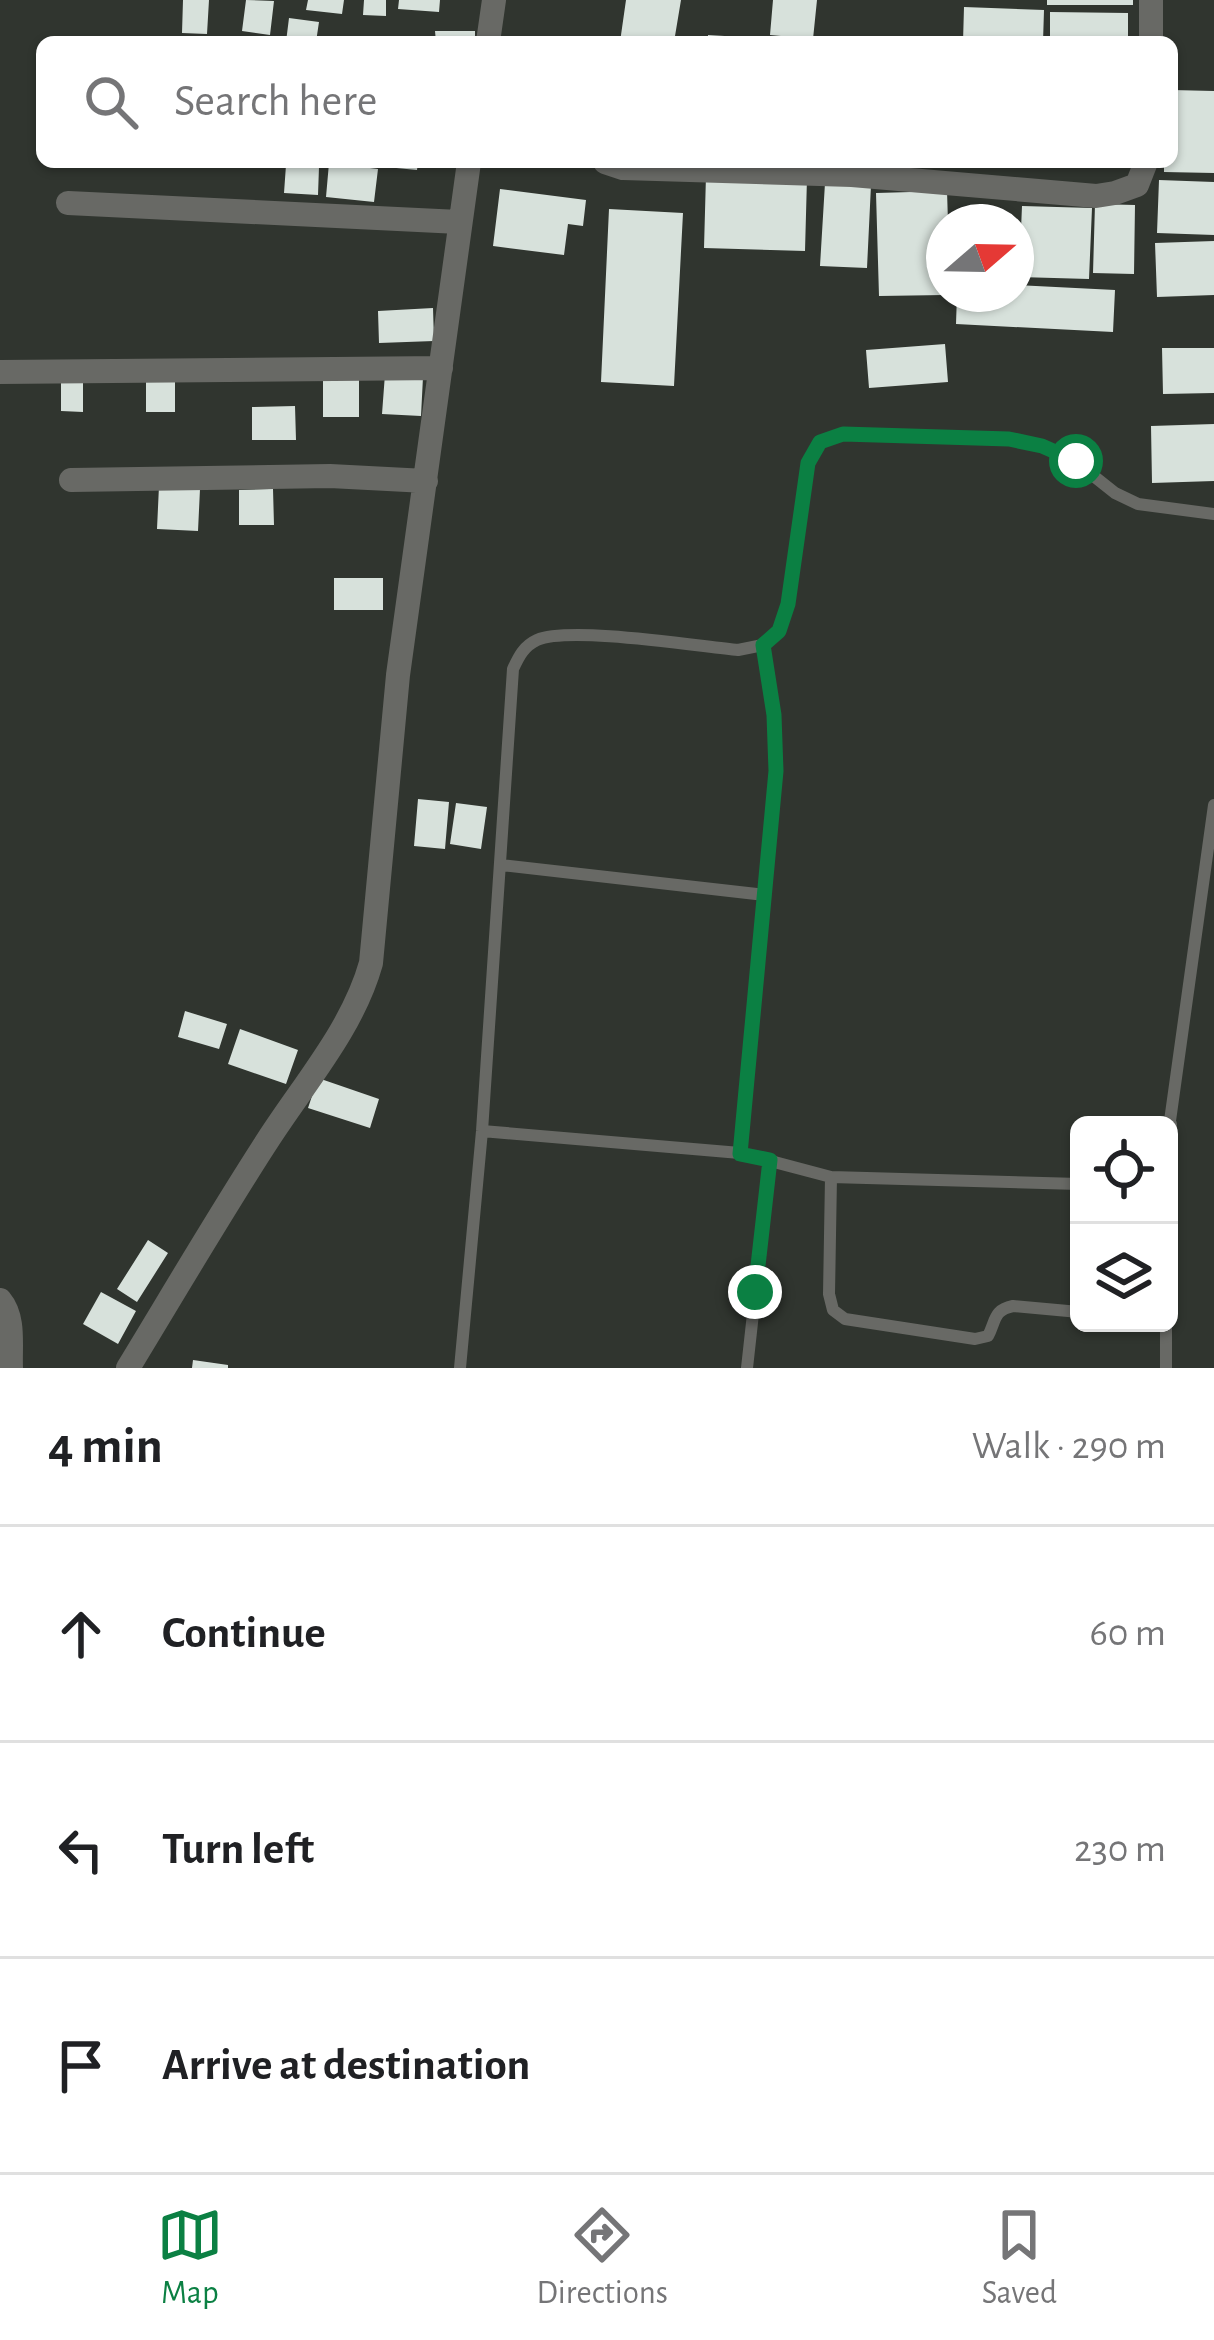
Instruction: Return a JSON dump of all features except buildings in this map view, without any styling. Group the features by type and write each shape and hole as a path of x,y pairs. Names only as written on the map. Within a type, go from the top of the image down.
{"street":[{"path":"489,36 494,0"},
{"path":"1151,0 1151,36"},
{"path":"128,1368 363,992 371,963 398,676 468,168"},
{"path":"623,168 852,175 1096,196 1137,185 1144,168"},
{"path":"68,202 459,222"},
{"path":"0,372 441,368"},
{"path":"70,480 330,476 426,481"},
{"path":"0,1300 10,1316 11,1368"}],"lane":[{"path":"460,1368 482,1131 513,669 524,648 539,639 567,634 738,650 763,645 779,631 788,604 808,463 820,442 843,434 1026,442 1076,461 1115,493 1138,504 1214,514"},
{"path":"740,1154 776,771 774,715 763,645"},
{"path":"1171,1116 1214,805"},
{"path":"501,865 765,895"},
{"path":"482,1131 740,1154 831,1177 1070,1184"},
{"path":"747,1368 770,1160"},
{"path":"831,1177 829,1294 833,1310 845,1319 975,1339 988,1336 995,1314 1004,1308 1070,1312"},
{"path":"1166,1332 1166,1368"}],"route":[{"path":"755,1292 770,1160 740,1154 776,771 774,715 763,645 779,631 788,604 808,463 820,442 843,434 1009,439 1042,446 1076,461"}]}
